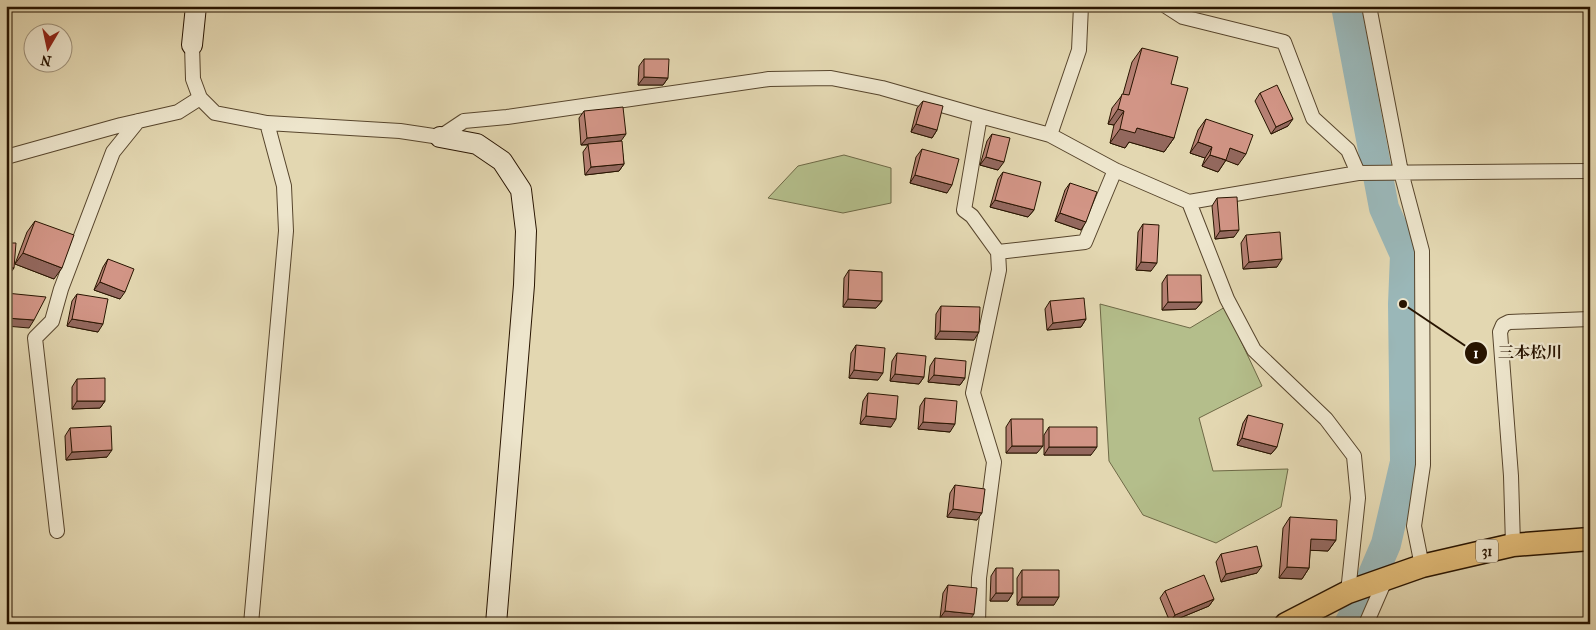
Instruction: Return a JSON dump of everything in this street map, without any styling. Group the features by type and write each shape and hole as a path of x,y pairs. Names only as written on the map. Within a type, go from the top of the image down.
{"main road":[{"name":"31","path":"1286,624 1348,592 1422,566 1513,545 1590,539"}],"street":[{"path":"196,6 192,45 193,79 200,98 215,112 266,123 400,131 477,144 502,161 521,190 526,231 524,295 496,624"},
{"path":"1050,135 1079,50 1081,6"},
{"path":"1166,6 1183,17 1284,42 1313,118 1348,150 1358,173"},
{"path":"1369,6 1402,172 1422,251 1423,464 1414,526 1422,566"},
{"path":"440,137 464,121 507,117 769,79 831,78 882,88 1050,135 1115,170 1188,202 1358,173 1590,171"},
{"path":"6,157 178,112 200,98"},
{"path":"978,624 979,578 994,462 973,393 999,270 998,252 972,216 964,210 980,116"},
{"path":"57,531 35,338 52,321 61,289 112,152 138,121"},
{"path":"251,624 286,231 284,186 266,123"},
{"path":"998,252 1085,242 1115,170"},
{"path":"1188,202 1227,299 1254,350 1326,419 1354,456 1358,498 1348,592"},
{"path":"1513,545 1511,476 1500,332 1503,325 1509,322 1590,319"},
{"path":"1366,624 1386,578"}],"green space":[{"path":"844,155 891,168 891,203 843,213 768,198 798,166"},
{"path":"1100,304 1190,328 1225,307 1262,386 1199,418 1213,471 1288,469 1281,507 1216,543 1143,515 1109,461"}],"building":[{"path":"1142,48 1178,57 1171,84 1188,88 1174,138 1137,128 1135,133 1120,129 1124,111 1118,109 1122,94 1129,95"},
{"path":"644,59 669,59 668,78 644,77"},
{"path":"1277,85 1293,119 1276,127 1260,93"},
{"path":"923,101 943,106 937,130 916,124"},
{"path":"623,107 626,134 587,138 584,111"},
{"path":"1206,119 1253,135 1246,154 1230,148 1226,160 1210,155 1212,147 1198,142"},
{"path":"992,134 1010,138 1004,162 986,157"},
{"path":"622,141 624,164 591,167 588,144"},
{"path":"922,149 959,159 952,185 915,175"},
{"path":"1003,172 1041,182 1034,210 995,200"},
{"path":"1070,183 1097,192 1086,222 1060,213"},
{"path":"1237,197 1239,230 1220,231 1217,198"},
{"path":"35,221 74,235 62,268 23,253"},
{"path":"1143,224 1159,225 1157,263 1141,262"},
{"path":"1280,232 1282,259 1249,262 1246,235"},
{"path":"6,243 16,243 14,268 6,267"},
{"path":"108,259 134,269 125,292 100,282"},
{"path":"849,270 882,272 882,301 848,299"},
{"path":"1167,275 1201,275 1202,302 1168,302"},
{"path":"6,293 46,297 34,320 6,318"},
{"path":"77,294 108,299 103,324 72,319"},
{"path":"1084,298 1086,319 1053,323 1050,301"},
{"path":"941,306 980,307 979,332 940,331"},
{"path":"856,345 885,348 883,373 854,370"},
{"path":"897,353 926,356 924,377 895,374"},
{"path":"935,358 966,361 965,378 934,375"},
{"path":"105,378 105,401 77,401 77,379"},
{"path":"868,393 898,396 896,419 866,416"},
{"path":"925,398 957,401 955,424 923,422"},
{"path":"1248,415 1283,424 1277,447 1242,438"},
{"path":"1011,419 1043,419 1043,446 1012,446"},
{"path":"111,426 112,450 72,452 70,428"},
{"path":"1049,427 1097,427 1097,447 1049,447"},
{"path":"955,485 985,489 982,513 953,509"},
{"path":"1290,517 1337,520 1336,540 1311,539 1309,568 1287,567"},
{"path":"1257,546 1262,566 1226,574 1221,554"},
{"path":"996,568 1013,568 1013,593 996,593"},
{"path":"1022,570 1059,570 1059,597 1022,597"},
{"path":"1204,575 1214,599 1175,615 1165,591"},
{"path":"948,585 977,588 974,614 945,611"}],"waterway":[{"path":"1346,6 1384,208 1405,255 1403,304 1405,462 1386,544 1363,598 1349,624"}],"place":[{"name":"三本松川","path":"1403,304"}]}
